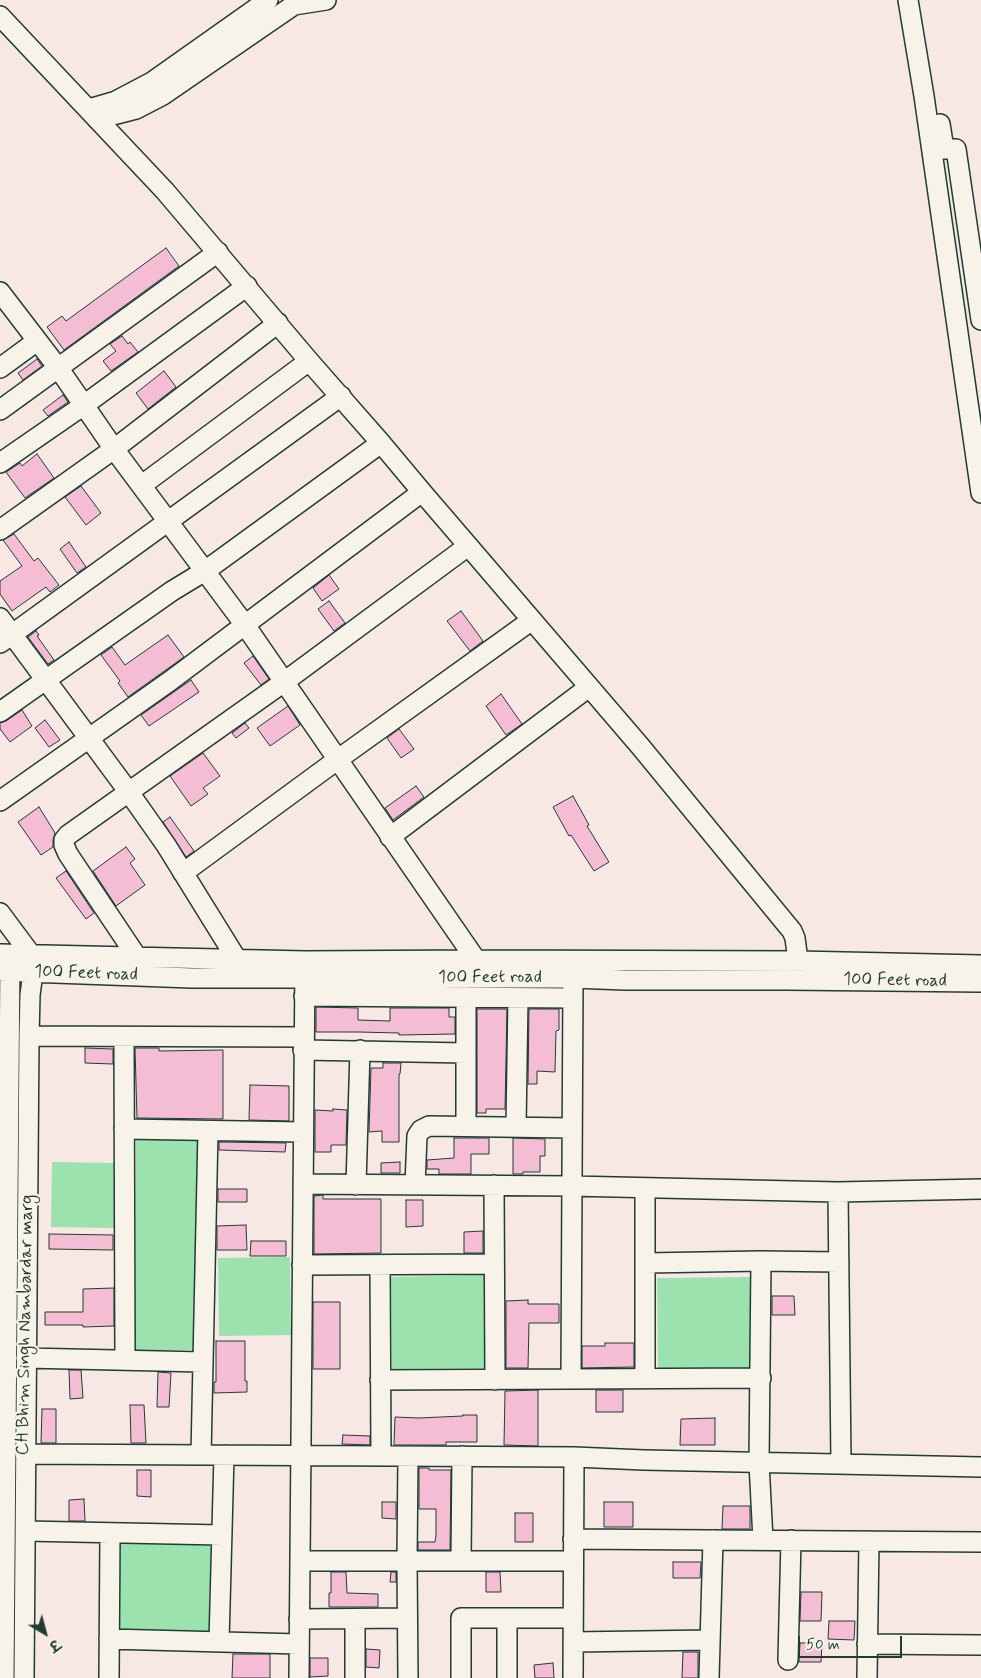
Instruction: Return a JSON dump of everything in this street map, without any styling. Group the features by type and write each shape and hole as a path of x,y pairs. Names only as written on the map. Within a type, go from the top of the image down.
{"street":[{"path":"93,114 152,82 268,0"},
{"path":"93,114 136,109 163,95 294,6 326,0"},
{"path":"908,0 924,96 981,493"},
{"path":"918,0 944,149 956,149 981,320"},
{"path":"0,16 165,191 640,746 792,931 795,938 798,961"},
{"path":"0,410 218,252"},
{"path":"0,463 84,405 247,286"},
{"path":"3,303 59,369 114,449 245,625 476,960"},
{"path":"0,530 114,449 278,323"},
{"path":"0,368 37,341"},
{"path":"142,485 309,361"},
{"path":"6,639 340,396"},
{"path":"0,712 172,591 205,571 381,443"},
{"path":"0,801 170,681 422,492"},
{"path":"137,957 68,854 64,840 68,835 284,682 468,546"},
{"path":"0,618 6,639 46,679 90,737 183,873 236,958"},
{"path":"183,873 532,620"},
{"path":"390,837 589,687"},
{"path":"0,913 32,964"},
{"name":"100 Feet road","path":"32,964 137,957 236,958 305,969 625,980 981,982"},
{"name":"100 Feet road","path":"5,962 192,978 305,969 476,960 798,961 981,965"},
{"name":"CH Bhim Singh Nambardar marg","path":"4,1678 5,962"},
{"name":"CH Bhim Singh Nambardar marg","path":"24,1678 29,1036 32,964"},
{"path":"299,1678 305,969"},
{"path":"571,1379 573,978"},
{"path":"304,996 573,998"},
{"path":"466,997 466,1126"},
{"path":"516,1127 518,998"},
{"path":"29,1036 304,1043 360,1050 466,1053"},
{"path":"124,1037 125,1360"},
{"path":"356,1185 360,1050"},
{"path":"415,1185 417,1136 421,1130 429,1126 572,1128"},
{"path":"124,1129 303,1132"},
{"path":"201,1456 208,1131"},
{"path":"303,1184 571,1186 838,1192 981,1189"},
{"path":"494,1186 495,1380"},
{"path":"645,1188 645,1378"},
{"path":"838,1192 841,1463"},
{"path":"761,1261 759,1462 763,1540"},
{"path":"646,1263 839,1262"},
{"path":"380,1264 380,1456"},
{"path":"302,1265 494,1264"},
{"path":"26,1358 203,1362"},
{"path":"380,1380 761,1378"},
{"path":"25,1454 574,1457 981,1467"},
{"path":"219,1642 224,1455"},
{"path":"408,1456 408,1678"},
{"path":"461,1561 462,1456"},
{"path":"573,1678 574,1457"},
{"path":"25,1531 222,1535"},
{"path":"109,1678 110,1533"},
{"path":"573,1539 981,1542"},
{"path":"710,1678 713,1540"},
{"path":"788,1660 792,1540"},
{"path":"867,1678 869,1541"},
{"path":"300,1561 573,1561"},
{"path":"300,1618 407,1618"},
{"path":"461,1678 461,1618 573,1618"},
{"path":"506,1618 506,1678"},
{"path":"354,1678 355,1619"},
{"path":"109,1639 300,1644"},
{"path":"573,1642 710,1640"},
{"path":"867,1644 981,1645"}],"green space":[{"path":"136,1135 199,1135 198,1350 135,1350"},
{"path":"52,1162 116,1163 115,1228 51,1227"},
{"path":"290,1257 291,1335 219,1336 218,1258"},
{"path":"486,1275 487,1368 392,1369 391,1277"},
{"path":"752,1277 753,1369 658,1371 657,1278"},
{"path":"213,1539 214,1632 119,1633 118,1540"}],"building":[{"path":"166,248 179,266 64,350 47,327 62,316 66,321"},
{"path":"122,336 138,352 111,371 103,361 116,351 110,344"},
{"path":"37,359 42,366 23,380 18,373"},
{"path":"164,371 176,387 148,409 136,393"},
{"path":"63,395 68,402 48,416 43,410"},
{"path":"37,454 54,478 25,498 6,472 20,463 22,466"},
{"path":"81,486 101,513 86,525 65,497"},
{"path":"14,534 34,561 38,558 59,585 50,592 46,587 12,611 0,594 0,581 22,566 3,540"},
{"path":"69,542 86,567 77,573 60,549"},
{"path":"329,575 339,589 322,601 313,588"},
{"path":"329,601 345,623 334,631 318,609"},
{"path":"461,611 483,641 470,651 447,621"},
{"path":"36,631 39,635 37,636 54,660 48,664 28,637"},
{"path":"168,635 184,657 128,697 118,683 120,681 101,655 112,647 125,665"},
{"path":"253,656 269,679 261,685 244,663"},
{"path":"191,680 199,692 149,726 141,715"},
{"path":"501,694 522,724 506,735 486,706"},
{"path":"288,706 300,725 270,746 257,728"},
{"path":"22,710 32,726 10,742 0,729 0,723"},
{"path":"45,720 60,740 49,747 35,728"},
{"path":"245,723 249,728 236,738 232,733"},
{"path":"399,729 414,749 401,758 387,738"},
{"path":"203,753 220,776 203,788 208,794 191,806 170,776"},
{"path":"416,786 424,797 393,820 385,808"},
{"path":"573,796 589,825 587,826 609,862 594,871 571,835 569,836 553,807"},
{"path":"39,807 55,833 53,847 41,855 18,822"},
{"path":"170,817 194,851 186,857 163,822"},
{"path":"126,847 135,859 130,863 145,885 116,906 93,871"},
{"path":"66,871 94,913 86,919 56,878"},
{"path":"316,1007 358,1008 358,1020 390,1021 390,1008 449,1008 449,1017 455,1017 455,1034 399,1035 399,1033 316,1032"},
{"path":"477,1009 507,1009 505,1109 486,1109 486,1113 477,1113"},
{"path":"529,1009 559,1009 559,1030 556,1031 555,1072 537,1071 537,1084 528,1084"},
{"path":"85,1048 113,1049 113,1064 85,1063"},
{"path":"135,1048 159,1048 159,1051 223,1050 223,1119 137,1118"},
{"path":"383,1063 401,1063 399,1074 399,1142 382,1142 382,1131 369,1132 371,1068 383,1068"},
{"path":"250,1085 289,1086 289,1121 249,1120"},
{"path":"333,1109 347,1110 346,1145 331,1145 331,1152 315,1152 315,1110 333,1111"},
{"path":"454,1138 489,1138 489,1154 471,1154 471,1174 439,1174 439,1169 427,1169 427,1160 454,1158"},
{"path":"513,1138 545,1139 545,1156 540,1156 540,1172 513,1174"},
{"path":"219,1142 286,1143 285,1152 219,1150"},
{"path":"400,1162 400,1173 381,1173 381,1163"},
{"path":"218,1189 247,1189 247,1202 218,1202"},
{"path":"323,1195 323,1199 381,1199 381,1253 314,1254 314,1196"},
{"path":"406,1200 423,1200 423,1226 406,1227"},
{"path":"246,1225 247,1250 217,1250 217,1226"},
{"path":"483,1231 483,1253 464,1253 464,1232"},
{"path":"49,1234 113,1235 113,1250 49,1249"},
{"path":"251,1241 286,1241 286,1256 250,1256"},
{"path":"114,1288 114,1326 45,1325 45,1312 83,1312 83,1289"},
{"path":"772,1296 794,1296 795,1315 772,1315"},
{"path":"528,1300 528,1304 559,1304 559,1323 529,1323 528,1368 506,1368 506,1301"},
{"path":"313,1302 340,1302 340,1369 313,1369"},
{"path":"216,1341 245,1341 245,1381 247,1381 247,1392 214,1393 214,1382 216,1382"},
{"path":"605,1343 634,1343 634,1367 582,1368 582,1346 605,1346"},
{"path":"69,1370 81,1370 83,1398 70,1399"},
{"path":"158,1372 171,1373 169,1407 157,1407"},
{"path":"538,1390 538,1446 504,1445 505,1391"},
{"path":"596,1390 623,1390 623,1412 596,1412"},
{"path":"130,1405 144,1405 146,1443 131,1443"},
{"path":"42,1409 56,1409 56,1443 41,1443"},
{"path":"477,1415 477,1442 446,1442 446,1445 394,1445 395,1417 419,1418"},
{"path":"715,1418 715,1445 680,1445 681,1419"},
{"path":"343,1435 370,1436 370,1445 342,1444"},
{"path":"419,1468 451,1470 450,1550 418,1550 418,1542 435,1542 436,1535 436,1509 419,1509"},
{"path":"137,1470 151,1470 151,1497 137,1496"},
{"path":"84,1499 85,1521 69,1521 69,1500"},
{"path":"382,1502 396,1502 396,1519 382,1518"},
{"path":"604,1502 633,1502 633,1527 604,1527"},
{"path":"723,1506 750,1506 750,1529 722,1529"},
{"path":"515,1513 533,1513 533,1542 515,1542"},
{"path":"673,1562 701,1562 700,1578 673,1578"},
{"path":"331,1572 346,1572 347,1593 378,1594 378,1607 329,1607"},
{"path":"391,1572 396,1572 396,1582 390,1582"},
{"path":"486,1572 500,1572 501,1592 486,1592"},
{"path":"801,1592 822,1592 821,1621 800,1621"},
{"path":"829,1621 855,1621 854,1640 828,1639"},
{"path":"800,1643 822,1643 821,1662 799,1662"},
{"path":"366,1649 380,1650 379,1668 366,1667"},
{"path":"683,1652 698,1652 698,1678 682,1678"},
{"path":"233,1654 270,1654 270,1678 232,1678"},
{"path":"310,1658 328,1658 328,1676 310,1677"},
{"path":"553,1663 554,1678 535,1678 534,1665"}]}
